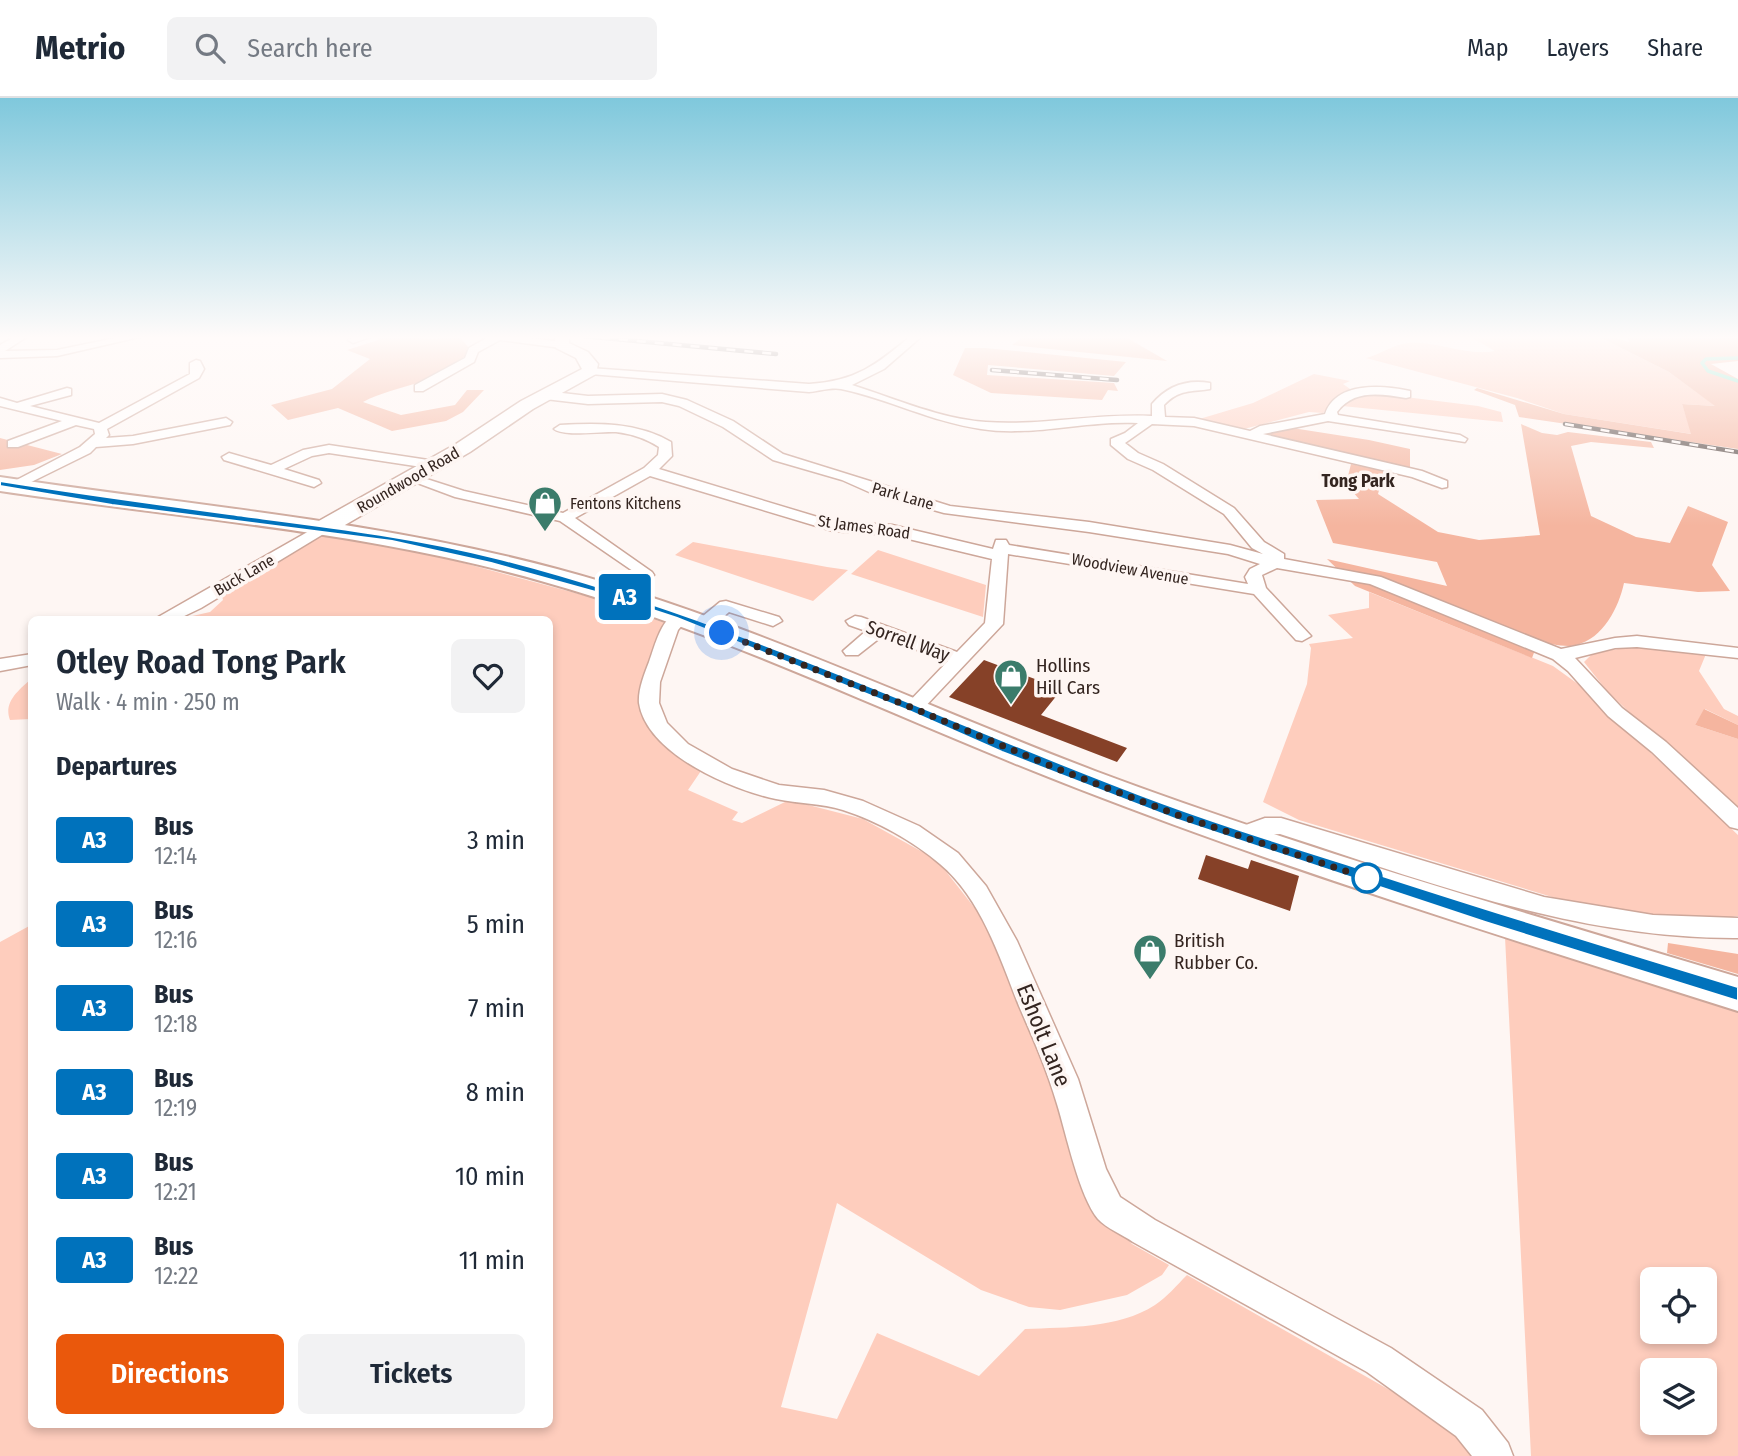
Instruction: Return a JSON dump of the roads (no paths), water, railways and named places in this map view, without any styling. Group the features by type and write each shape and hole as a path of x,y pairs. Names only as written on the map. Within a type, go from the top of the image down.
{"main road":[{"path":"6,485 392,538 481,557 613,593 692,620 1058,769 1240,836 1509,924 1738,994"}],"street":[{"path":"17,405 40,399"},
{"path":"0,402 100,427 129,415 151,399"},
{"name":"Roundwood Road","path":"325,527 435,465 538,399"},
{"name":"Park Lane","path":"583,399 611,399"},
{"name":"Park Lane","path":"668,399 683,403 728,424 778,457 847,477 874,489 949,510 1088,527 1230,550 1275,563 1310,569"},
{"path":"884,399 948,420 985,426 1019,427 1115,418 1212,425 1417,474 1442,484"},
{"path":"1163,399 1158,404 1153,420 1116,442 1121,449 1158,467 1229,511 1258,545 1282,559 1310,569 1375,580 1571,658 1615,712 1659,747 1738,821"},
{"path":"1332,417 1331,412 1335,405 1345,399"},
{"path":"1252,436 1260,430 1314,418 1332,417 1460,439"},
{"path":"13,444 78,420"},
{"path":"95,443 133,440 226,422"},
{"path":"6,485 71,457 95,443 102,435 100,427"},
{"path":"560,429 598,427 654,436 666,444 666,456 649,471 565,518"},
{"path":"272,470 308,453 329,449 435,465"},
{"path":"229,457 314,483"},
{"name":"St James Road","path":"649,471 833,526 892,530 1000,552"},
{"path":"411,478 460,494 565,518 646,575"},
{"path":"913,708 994,624 1003,518"},
{"name":"Buck Lane","path":"170,616 325,527"},
{"name":"Woodview Avenue","path":"1000,552 1259,590"},
{"path":"1275,563 1256,572 1253,577 1259,590 1302,636"},
{"path":"692,620 726,606 773,621"},
{"name":"Esholt Lane","path":"692,620 670,629 651,682 649,703 659,726 681,749 725,774 777,792 824,797 855,806 911,832 950,859 978,892 1005,941 1064,1079 1092,1173 1109,1208 1144,1231 1379,1360 1469,1423 1495,1456"},
{"name":"Sorrell Way","path":"855,621 961,660"},
{"path":"852,651 878,630"},
{"path":"1571,658 1596,645 1626,642 1738,653"},
{"path":"0,665 28,660"},
{"path":"1240,836 1265,826 1281,826 1551,909 1629,924 1738,929"}],"railway":[{"path":"1565,424 1738,452"}],"place":[{"name":"Fentons Kitchens","path":"545,533"},
{"name":"Hollins Hill Cars","path":"1011,706"},
{"name":"British Rubber Co.","path":"1150,981"}],"district":[{"name":"Tong Park","path":"1358,481"}]}
